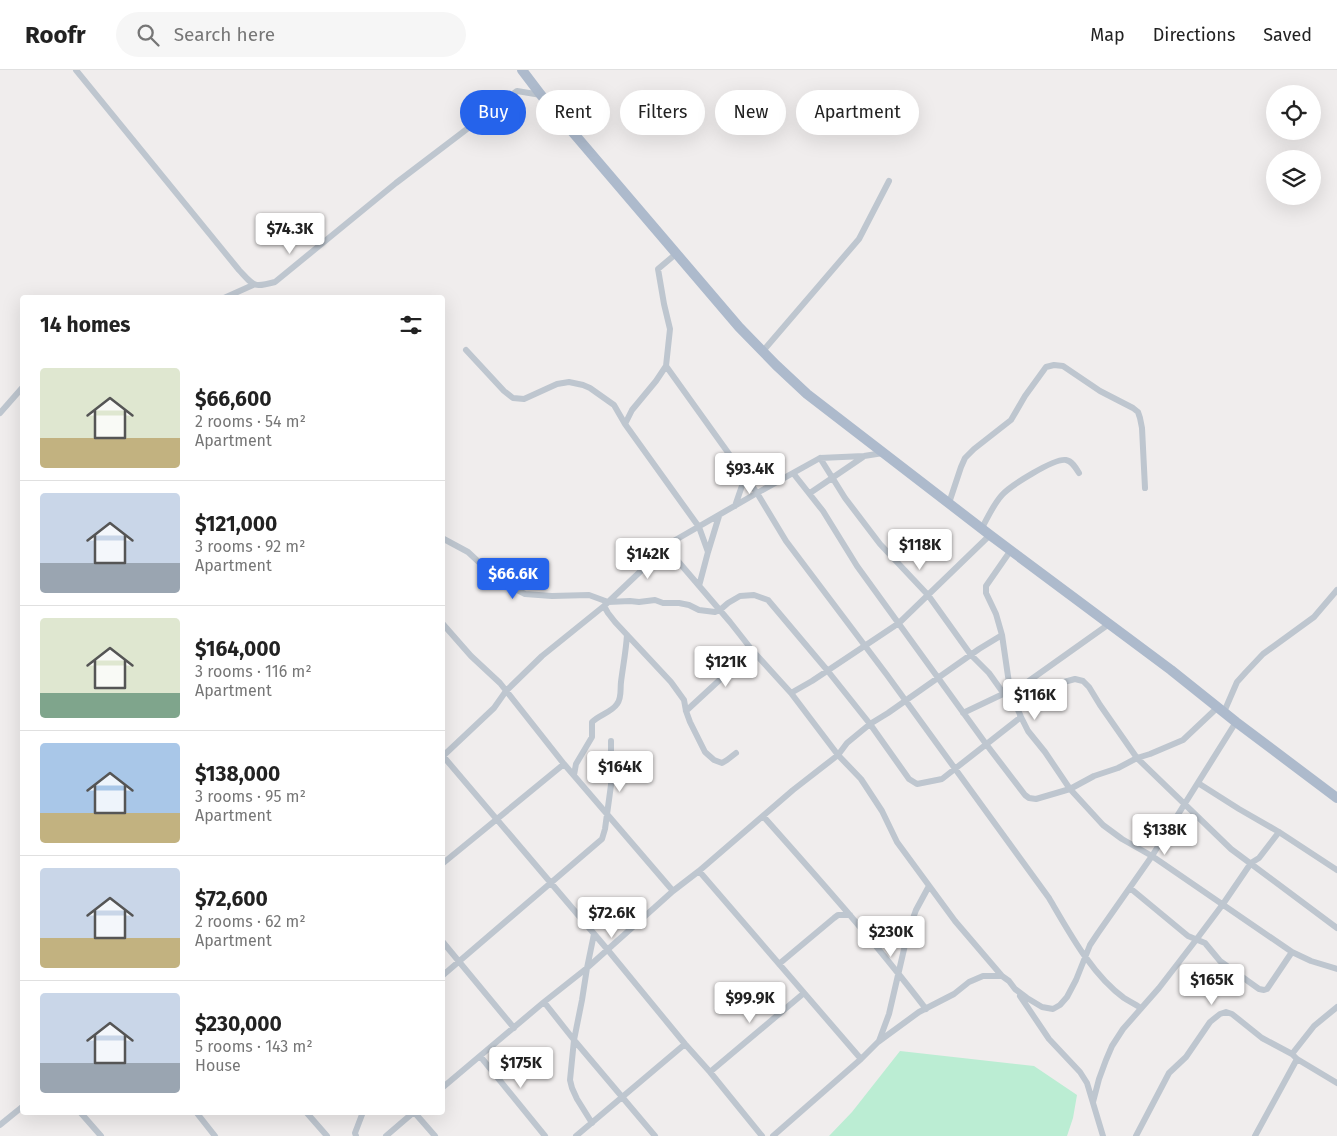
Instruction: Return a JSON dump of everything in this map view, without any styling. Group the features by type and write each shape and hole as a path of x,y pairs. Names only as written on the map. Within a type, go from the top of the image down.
{"main road":[{"path":"522,70 537,90"},
{"path":"575,135 738,326 807,394 1236,722 1335,795"}],"street":[{"path":"76,70 253,285"},
{"path":"231,295 253,285 261,286 275,282 396,183 517,91 536,94"},
{"path":"763,352 859,239 888,181"},
{"path":"625,424 632,410 666,366 670,329 658,269 676,253"},
{"path":"466,350 504,391 513,398 524,399 557,384 569,382 590,388 614,405 625,424 699,527 708,552"},
{"path":"949,503 965,458 1011,420 1025,396 1046,367 1054,365 1063,366 1100,391 1138,412 1142,428 1145,488"},
{"path":"666,366 757,493 786,541 1049,898 1085,958 1124,998 1141,1008"},
{"path":"0,412 20,390"},
{"path":"445,754 494,708 506,692 557,643 581,626 606,604 665,546 820,458 884,453"},
{"path":"810,493 864,456"},
{"path":"820,458 831,478 880,544 928,595 971,655 989,673 1004,694"},
{"path":"791,693 899,623 928,595 986,532 994,506 1003,493 1022,479 1056,462 1065,460 1071,462 1079,473"},
{"path":"794,473 823,510 857,566 986,744 1029,798 1036,799 1070,789 1094,776 1118,768 1137,758 1183,740 1221,709 1237,682 1263,654 1314,617 1337,590"},
{"path":"735,506 745,477"},
{"path":"699,586 719,516"},
{"path":"445,540 468,552 498,579 525,594 552,596 589,595 606,604 655,600 680,603 699,610 715,612 740,596 754,595 768,600 870,724 910,779 917,784 942,779 1021,717"},
{"path":"665,546 752,650 791,693 838,755 861,779 882,811 897,842 955,921 1002,976 1009,981 1050,1039 1080,1072 1087,1083 1103,1136"},
{"path":"1011,550 986,586 986,593 996,614 1002,635 1009,684 1021,717 1028,731 1070,789 1102,825 1122,839 1152,856 1292,952 1337,969"},
{"path":"606,604 608,613 672,682 684,700 686,711 705,752 714,760 722,763 736,752"},
{"path":"1012,693 1109,624"},
{"path":"445,626 471,656 500,683 564,764 673,891"},
{"path":"574,775 576,764 592,737 592,722 615,707 619,702 627,635"},
{"path":"445,1085 587,968 673,891 838,755 847,742 870,724 1002,635"},
{"path":"686,711 752,650"},
{"path":"964,713 1004,694 1075,679 1083,680 1137,758 1231,849 1337,928"},
{"path":"1015,989 1042,1007 1053,1009 1060,1005 1090,945 1152,856 1236,722"},
{"path":"445,974 602,840 610,785 611,741"},
{"path":"445,758 607,949 762,1136"},
{"path":"445,862 564,764"},
{"path":"1198,784 1279,832 1337,870"},
{"path":"763,816 899,973 926,1009"},
{"path":"1093,1102 1098,1079 1112,1046 1123,1029 1159,988 1223,904 1251,863 1259,858 1279,832"},
{"path":"699,871 861,1059"},
{"path":"878,1042 889,1014 908,932 916,910 929,886"},
{"path":"1130,888 1188,936 1205,944 1220,961 1259,989 1267,989 1292,952"},
{"path":"779,964 838,915 850,915"},
{"path":"590,1125 570,1080 574,1040 594,934"},
{"path":"445,944 514,1028"},
{"path":"773,1136 878,1042 926,1009 954,994 969,982 983,976 1002,976"},
{"path":"710,1072 804,993"},
{"path":"544,1002 655,1136"},
{"path":"1292,1054 1314,1026 1337,1007"},
{"path":"1136,1136 1169,1074 1186,1057 1210,1022 1226,1012 1232,1014 1262,1038 1292,1054 1337,1083"},
{"path":"576,1136 685,1044"},
{"path":"480,1056 545,1136"},
{"path":"1255,1136 1297,1059"},
{"path":"0,1125 20,1109"},
{"path":"83,1115 101,1136"},
{"path":"198,1115 215,1136"},
{"path":"309,1115 327,1136"},
{"path":"356,1136 362,1115"},
{"path":"386,1136 410,1115"},
{"path":"417,1115 435,1136"},
{"path":"581,1136 590,1125"}],"green space":[{"path":"900,1051 1034,1066 1077,1095 1073,1118 1067,1136 829,1136 852,1112"}]}
